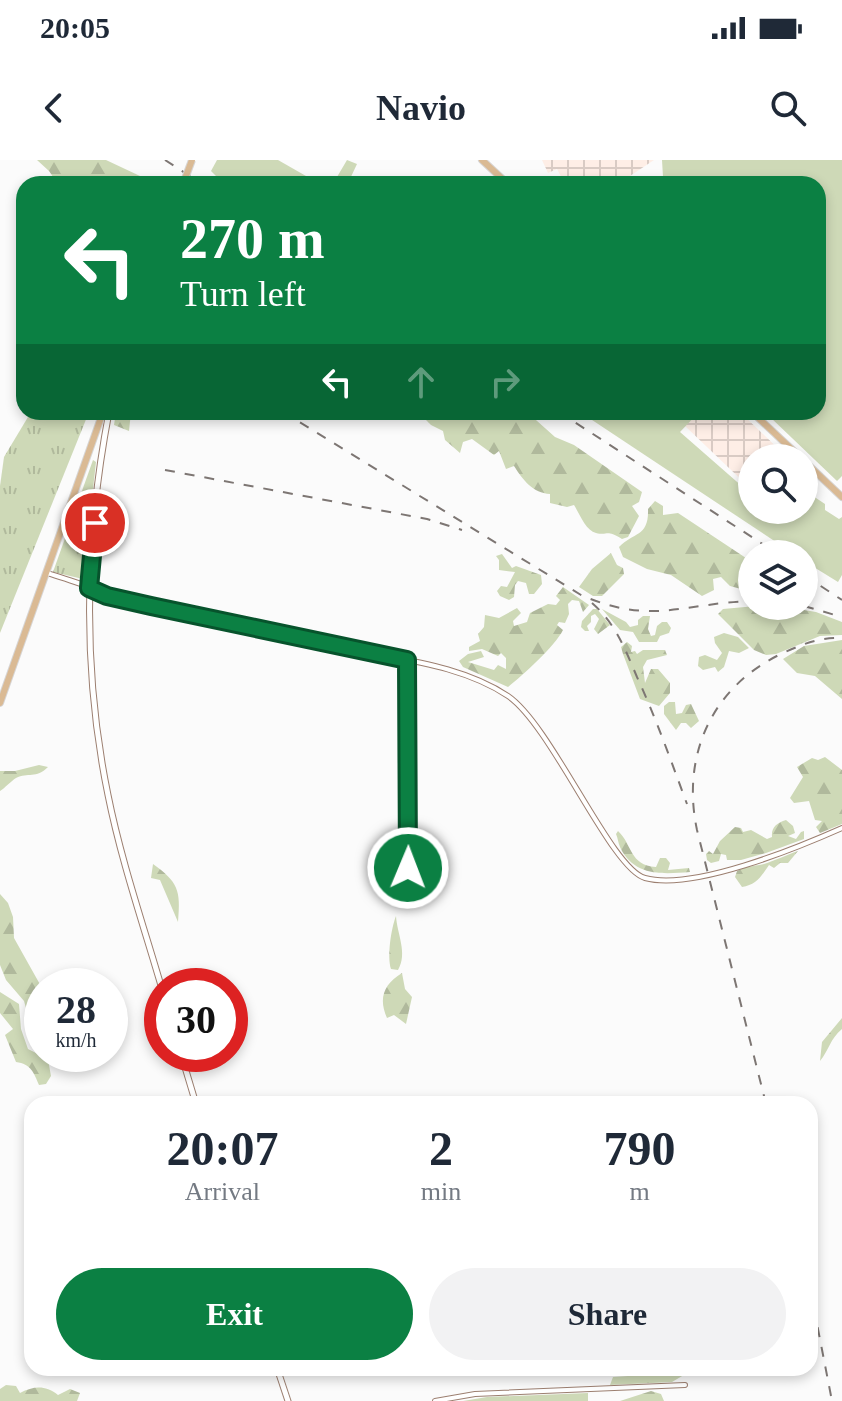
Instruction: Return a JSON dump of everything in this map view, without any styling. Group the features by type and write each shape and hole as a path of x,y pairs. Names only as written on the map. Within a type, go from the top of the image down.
{"main road":[{"path":"482,160 499,176"},
{"path":"0,703 103,420"},
{"path":"761,420 786,444"},
{"path":"818,474 841,495"}],"street":[{"path":"105,420 89,588 93,689 107,792 156,968"},
{"path":"47,573 107,596 407,660 477,679 521,706 539,728 617,853 637,875 660,880 707,874 799,846 842,828"},
{"path":"407,660 408,868"},
{"path":"186,1072 194,1096"},
{"path":"280,1376 288,1401"},
{"path":"435,1401 475,1394 685,1385"}],"shaded area":[{"path":"542,160 654,160 630,176 561,176 557,169 548,173"},
{"path":"691,420 748,420 773,444 738,444 738,477 685,426"}],"green space":[{"path":"37,160 106,160 140,176 52,176"},
{"path":"217,160 278,160 306,176 216,176 211,171"},
{"path":"347,160 357,164 351,176 338,176"},
{"path":"662,160 842,160 842,476 837,481 818,463 818,444 798,444 773,420 826,420 826,176 663,176"},
{"path":"26,420 86,420 0,633 0,486 4,457"},
{"path":"115,420 130,420 129,431 114,425"},
{"path":"426,420 536,420 555,437 574,445 642,492 639,502 632,506 639,516 628,537 622,539 610,533 592,532 574,505 567,507 550,503 550,494 525,481 514,466 506,469 499,451 494,455 472,439 463,442 460,453 445,440 443,431"},
{"path":"592,420 691,420 680,432 738,483 738,517"},
{"path":"93,460 96,462 83,579 53,572"},
{"path":"818,499 825,504 825,510 839,519 842,517 842,575 838,582 818,570 818,540 773,540 749,524 818,524"},
{"path":"655,501 663,506 663,515 678,513 738,553 738,588 730,586 721,577 713,579 714,590 702,596 671,575 647,569 623,557 619,547 640,533 646,525 648,509"},
{"path":"611,553 624,574 602,596 593,596 579,587 592,569"},
{"path":"502,554 512,568 516,566 541,575 542,584 534,594 529,594 526,583 518,581 514,597 509,600 500,596 497,591 501,586 507,587 515,572 499,570 496,556"},
{"path":"563,587 589,605 583,612 579,601 572,600 568,604 569,614 565,623 559,622 557,625 563,630 559,637 508,687 463,667 459,661 468,654 481,651 484,657 468,662 494,670 498,665 506,669 506,658 501,653 498,656 482,649 469,651 469,647 480,641 478,634 484,627 485,615 499,618 517,608 521,613 513,621 514,626 527,622 530,613 548,604 556,605 560,600 556,596"},
{"path":"738,608 738,620 818,620 818,613 842,622 842,635 820,636 766,655 754,650 718,614 723,609"},
{"path":"593,609 597,609 610,625 598,634 594,629 599,619 595,614 587,626 589,631 581,627 582,621"},
{"path":"602,609 630,627 638,625 638,620 643,616 650,616 648,629 651,636 655,635 657,626 662,622 667,622 671,628 657,642 639,642 633,632 620,630"},
{"path":"724,633 738,637 749,648 739,653 729,651 724,667 718,672 715,667 703,670 698,666 699,657 705,655 717,660 722,653 714,637"},
{"path":"842,640 842,699 815,676 797,673 783,659 804,646"},
{"path":"627,642 632,646 631,652 637,654 643,650 665,650 667,655 647,660 643,667 645,683 651,669 658,669 670,683 670,693 659,706 640,699 621,647"},
{"path":"675,702 676,714 682,713 686,705 691,704 699,721 691,728 681,723 676,730 664,714 664,706"},
{"path":"825,757 842,770 842,824 820,833 816,827 822,821 815,820 809,801 794,803 790,798 803,777 797,767 812,758 818,760"},
{"path":"39,765 48,767 40,773 16,778 0,791 0,771"},
{"path":"786,820 795,833 788,836 796,839 804,831 804,839 741,860 727,860 726,855 721,854 719,861 711,863 707,860 706,854 709,851 713,854 720,841 735,827 743,832 751,830 767,839 772,837 775,826"},
{"path":"618,831 632,854 641,862 656,867 660,858 666,858 670,863 668,870 689,868 690,872 660,873 641,869 626,857 619,844"},
{"path":"798,851 788,863 780,863 774,868 769,865 761,877 751,884 742,887 735,877 741,869"},
{"path":"153,864 168,876 176,888 178,922 160,880 151,878"},
{"path":"0,894 8,903 13,917 14,938 31,968 24,968 24,1001 6,980 0,965"},
{"path":"396,916 402,950 398,970 391,969 389,957"},
{"path":"402,973 405,989 412,997 406,1024 394,1015 387,1018 383,1004 387,987"},
{"path":"0,992 19,1004 24,1064 16,1062 5,1035 13,1029 0,1013"},
{"path":"842,1018 842,1029 820,1061 822,1042"},
{"path":"50,1072 51,1076 46,1084 39,1085 33,1073"},
{"path":"682,1376 672,1382 610,1385 613,1377"},
{"path":"6,1385 16,1386 20,1393 39,1388 49,1389 58,1395 70,1389 80,1393 77,1401 0,1401 0,1389"},
{"path":"651,1391 661,1394 664,1401 620,1401"},
{"path":"588,1393 588,1401 463,1401 487,1397"}],"railway":[{"path":"165,160 190,176"},
{"path":"296,420 581,595 606,604 648,611 738,602"},
{"path":"571,420 756,540"},
{"path":"165,470 427,519 462,530"},
{"path":"818,584 842,600"},
{"path":"592,603 614,628 624,647 687,804"},
{"path":"818,610 842,617"},
{"path":"764,1096 697,830 693,802 698,750 720,704 737,684 758,667 805,644 842,638"},
{"path":"818,1329 832,1401"}],"route":[{"path":"95,523 89,588 107,596 407,660 408,868"}]}
